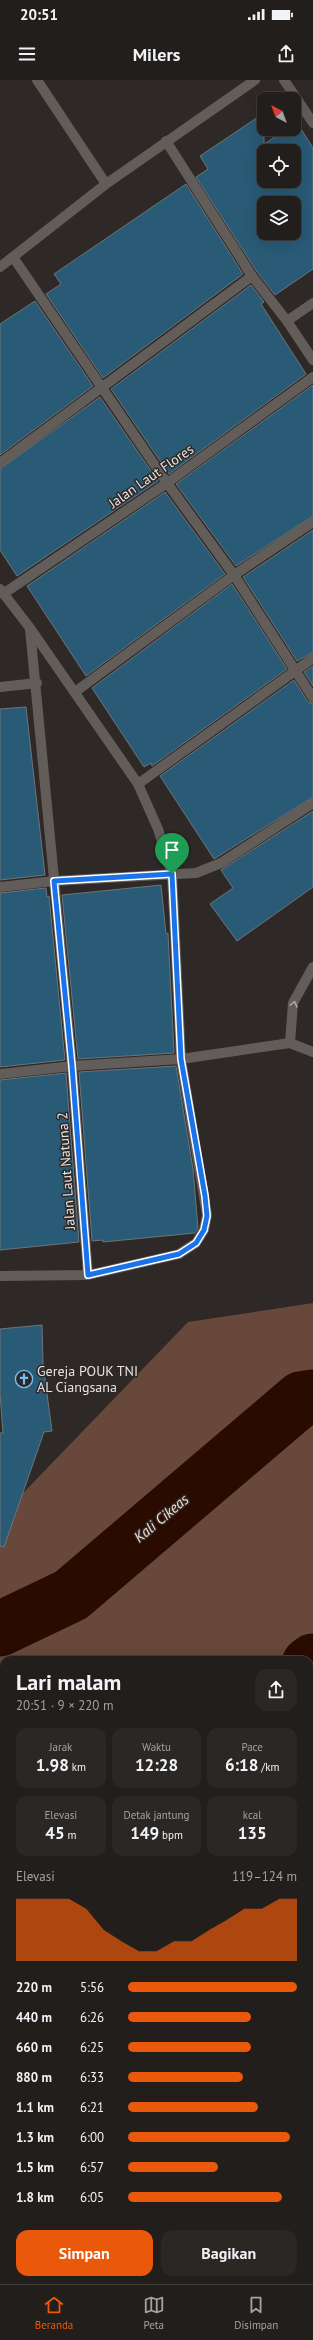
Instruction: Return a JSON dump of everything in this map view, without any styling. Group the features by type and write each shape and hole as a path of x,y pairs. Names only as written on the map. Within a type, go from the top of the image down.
{"street":[{"path":"36,80 106,184"},
{"path":"0,267 106,184 255,80"},
{"path":"284,80 313,123"},
{"path":"166,141 252,276 287,321 313,360"},
{"path":"13,257 167,482 234,575 296,669 313,698"},
{"path":"0,463 101,386 252,276"},
{"path":"287,321 313,303"},
{"name":"Jalan Laut Flores","path":"2,592 167,482 313,377"},
{"path":"75,692 234,575 313,522"},
{"path":"0,1276 88,1275 179,1254 196,1243 204,1230 207,1216 205,1196 181,1059 172,874 158,830 138,784 30,628 2,592"},
{"name":"Jalan Laut Natuna 2","path":"30,628 37,684 72,1066 88,1275"},
{"path":"138,784 313,658"},
{"path":"0,687 37,684"},
{"path":"0,887 54,881 196,873 221,863 313,803"},
{"path":"290,1043 292,1003 313,967"},
{"path":"0,1074 72,1066 181,1059 290,1043 313,1052"}],"shaded area":[{"path":"313,1303 313,1656 0,1656 0,1517 188,1322"}],"building":[{"path":"257,118 257,136 264,136 264,144 276,136 301,136 301,129 313,148 313,269 275,295 257,272 196,177 208,169 200,156"},
{"path":"186,184 243,274 103,378 46,294 61,284 54,274"},
{"path":"251,285 264,302 261,304 306,374 169,474 111,389"},
{"path":"35,301 93,386 0,455 0,324"},
{"path":"313,385 313,516 236,566 176,484"},
{"path":"100,397 158,481 17,576 0,550 0,469"},
{"path":"165,492 225,574 86,676 27,586"},
{"path":"313,530 313,652 297,661 243,577"},
{"path":"232,584 287,669 152,766 151,763 144,767 92,688"},
{"path":"313,666 313,686 304,672"},
{"path":"294,680 308,702 313,704 313,797 214,859 160,776"},
{"path":"26,707 45,875 0,880 0,709"},
{"path":"313,811 313,887 237,941 210,904 233,888 221,870"},
{"path":"161,885 166,934 168,933 174,1053 78,1059 62,895"},
{"path":"46,888 47,897 49,896 65,1060 0,1067 0,893"},
{"path":"176,1066 193,1169 198,1228 195,1233 103,1242 103,1240 92,1241 79,1072"},
{"path":"66,1073 79,1242 0,1250 0,1080"},
{"name":"Gereja POUK TNI AL Ciangsana","path":"42,1325 43,1364 52,1431 44,1432 4,1547 0,1546 0,1433 3,1433 0,1394 0,1329"}],"waterway":[{"name":"Kali Cikeas","path":"0,1629 71,1595 301,1399 313,1397"}],"place":[{"name":"Gereja POUK TNI AL Ciangsana","path":"24,1379"}],"route":[{"path":"172,874 181,1059 205,1196 207,1216 204,1230 196,1243 179,1254 88,1275 72,1066 54,881 172,874"}]}
